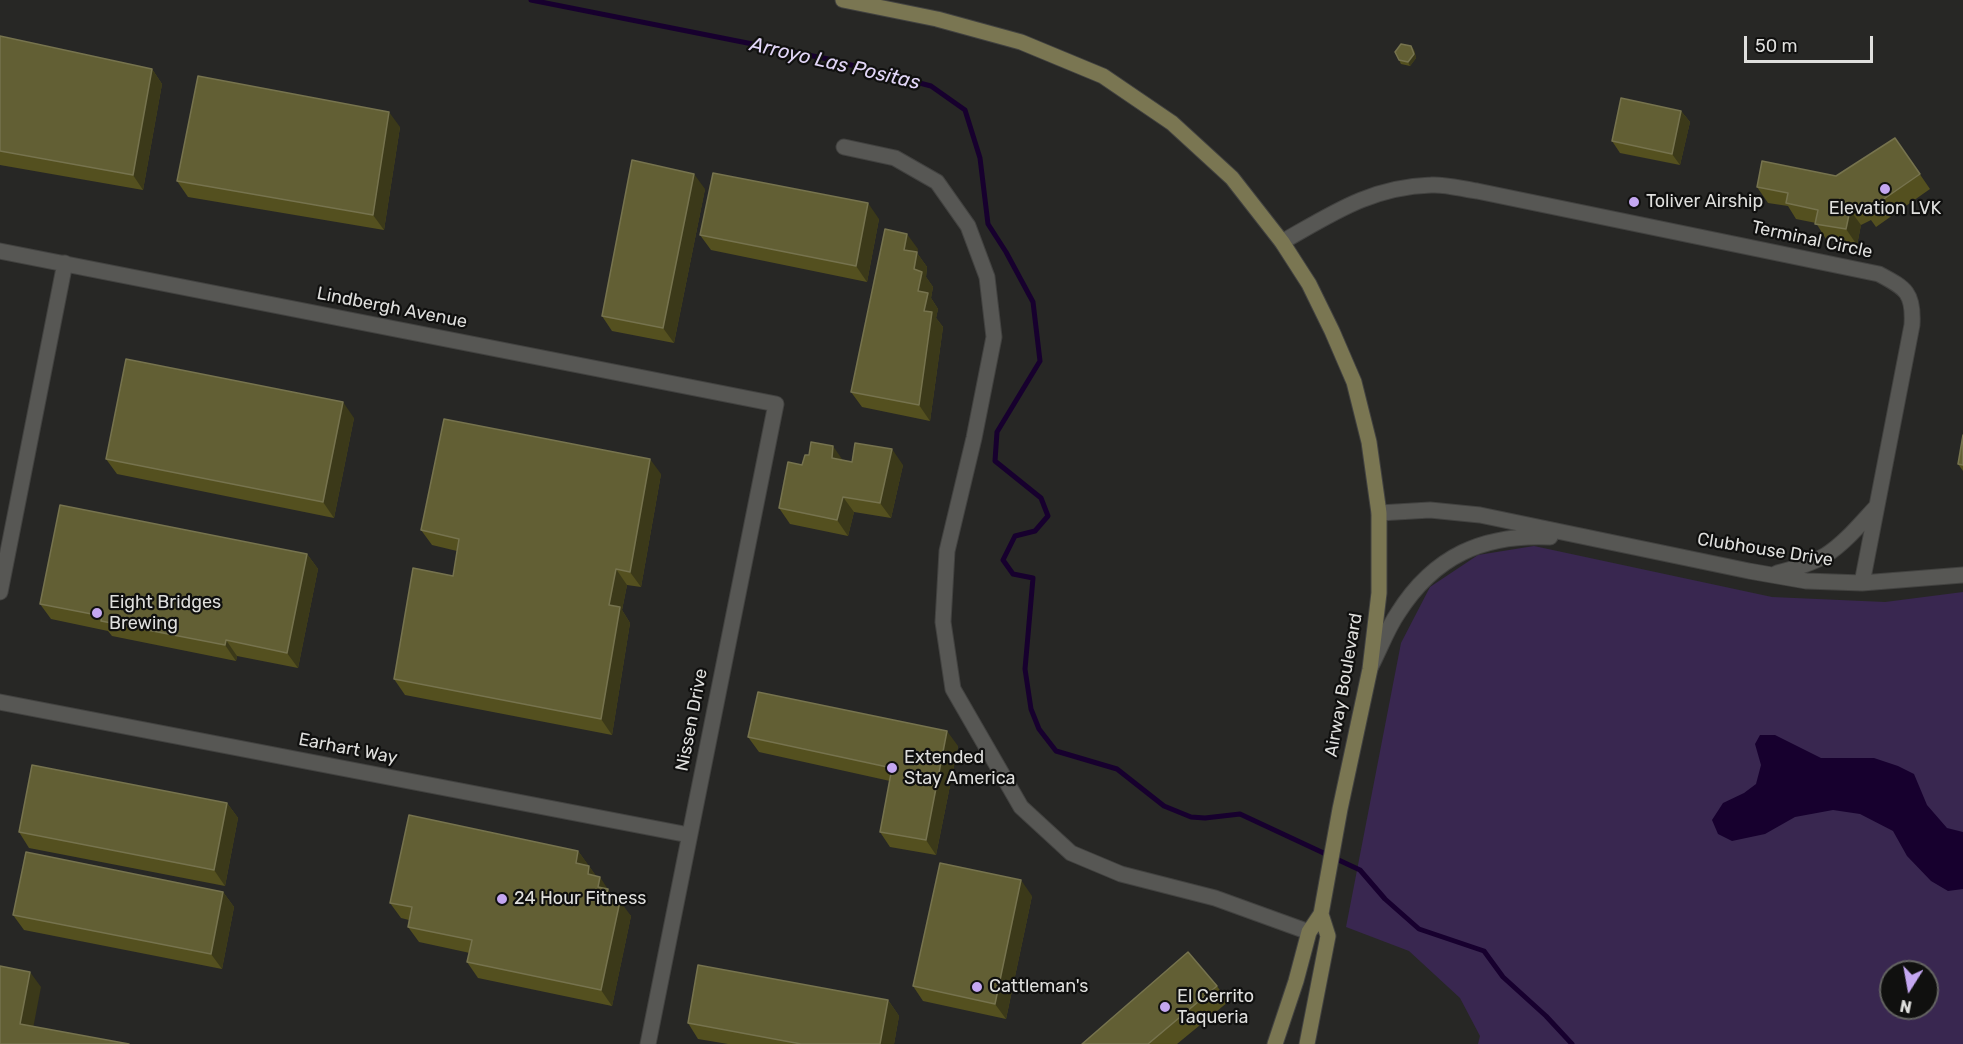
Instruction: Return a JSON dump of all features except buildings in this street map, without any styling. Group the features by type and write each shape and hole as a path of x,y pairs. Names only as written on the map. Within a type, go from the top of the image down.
{"main road":[{"name":"Airway Boulevard","path":"843,0 937,19 1021,42 1103,76 1173,123 1232,178 1282,242 1309,284 1332,331 1353,382 1369,442 1379,513 1379,593 1370,669 1321,914 1309,932 1275,1044"},
{"name":"Airway Boulevard","path":"1307,1044 1328,936 1321,914"}],"street":[{"path":"844,147 895,158 937,182 968,226 987,277 994,337 974,438 947,551 943,622 953,689 1021,807 1071,853 1121,874 1215,898 1309,932"},
{"name":"Terminal Circle","path":"1282,242 1342,208 1387,190 1433,185 1477,190 1879,274 1903,287 1913,307 1912,325 1862,583"},
{"name":"Lindbergh Avenue","path":"0,251 776,404"},
{"path":"0,592 65,263"},
{"name":"Nissen Drive","path":"648,1044 776,404"},
{"path":"1773,575 1803,566 1826,555 1852,533 1877,506"},
{"name":"Clubhouse Drive","path":"1379,513 1430,510 1480,514 1806,581 1862,583 1963,575"},
{"name":"Clubhouse Drive","path":"1370,669 1397,614 1417,586 1444,561 1482,543 1524,536 1598,539"},
{"name":"Earhart Way","path":"0,702 689,835"}],"shaded area":[{"path":"1534,546 1772,597 1885,602 1963,592 1963,1044 1478,1044 1480,1036 1460,998 1409,951 1346,927 1401,643 1430,587 1478,555"},
{"path":"1760,735 1775,735 1821,758 1874,758 1914,774 1927,805 1947,828 1963,832 1963,889 1948,891 1931,881 1907,856 1893,831 1860,814 1833,810 1795,817 1765,834 1732,841 1718,834 1712,820 1723,803 1744,793 1756,784 1761,765 1755,744"}],"waterway":[{"name":"Arroyo Las Positas","path":"531,0 828,59 931,86 965,110 980,158 988,224 1033,302 1040,361 997,432 995,461 1041,498 1048,516 1035,531 1015,536 1003,560 1013,574 1033,578 1025,669 1031,709 1039,729 1056,751 1117,769 1164,806 1191,817 1205,818 1240,814 1360,870 1385,899 1419,929 1484,951 1503,977 1546,1016 1572,1044"}],"place":[{"name":"Elevation LVK","path":"1885,189"},
{"name":"Toliver Airship","path":"1634,202"},
{"name":"Eight Bridges Brewing","path":"97,613"},
{"name":"Extended Stay America","path":"892,768"},
{"name":"24 Hour Fitness","path":"502,899"},
{"name":"Cattleman's","path":"977,987"},
{"name":"El Cerrito Taqueria","path":"1165,1007"}]}
